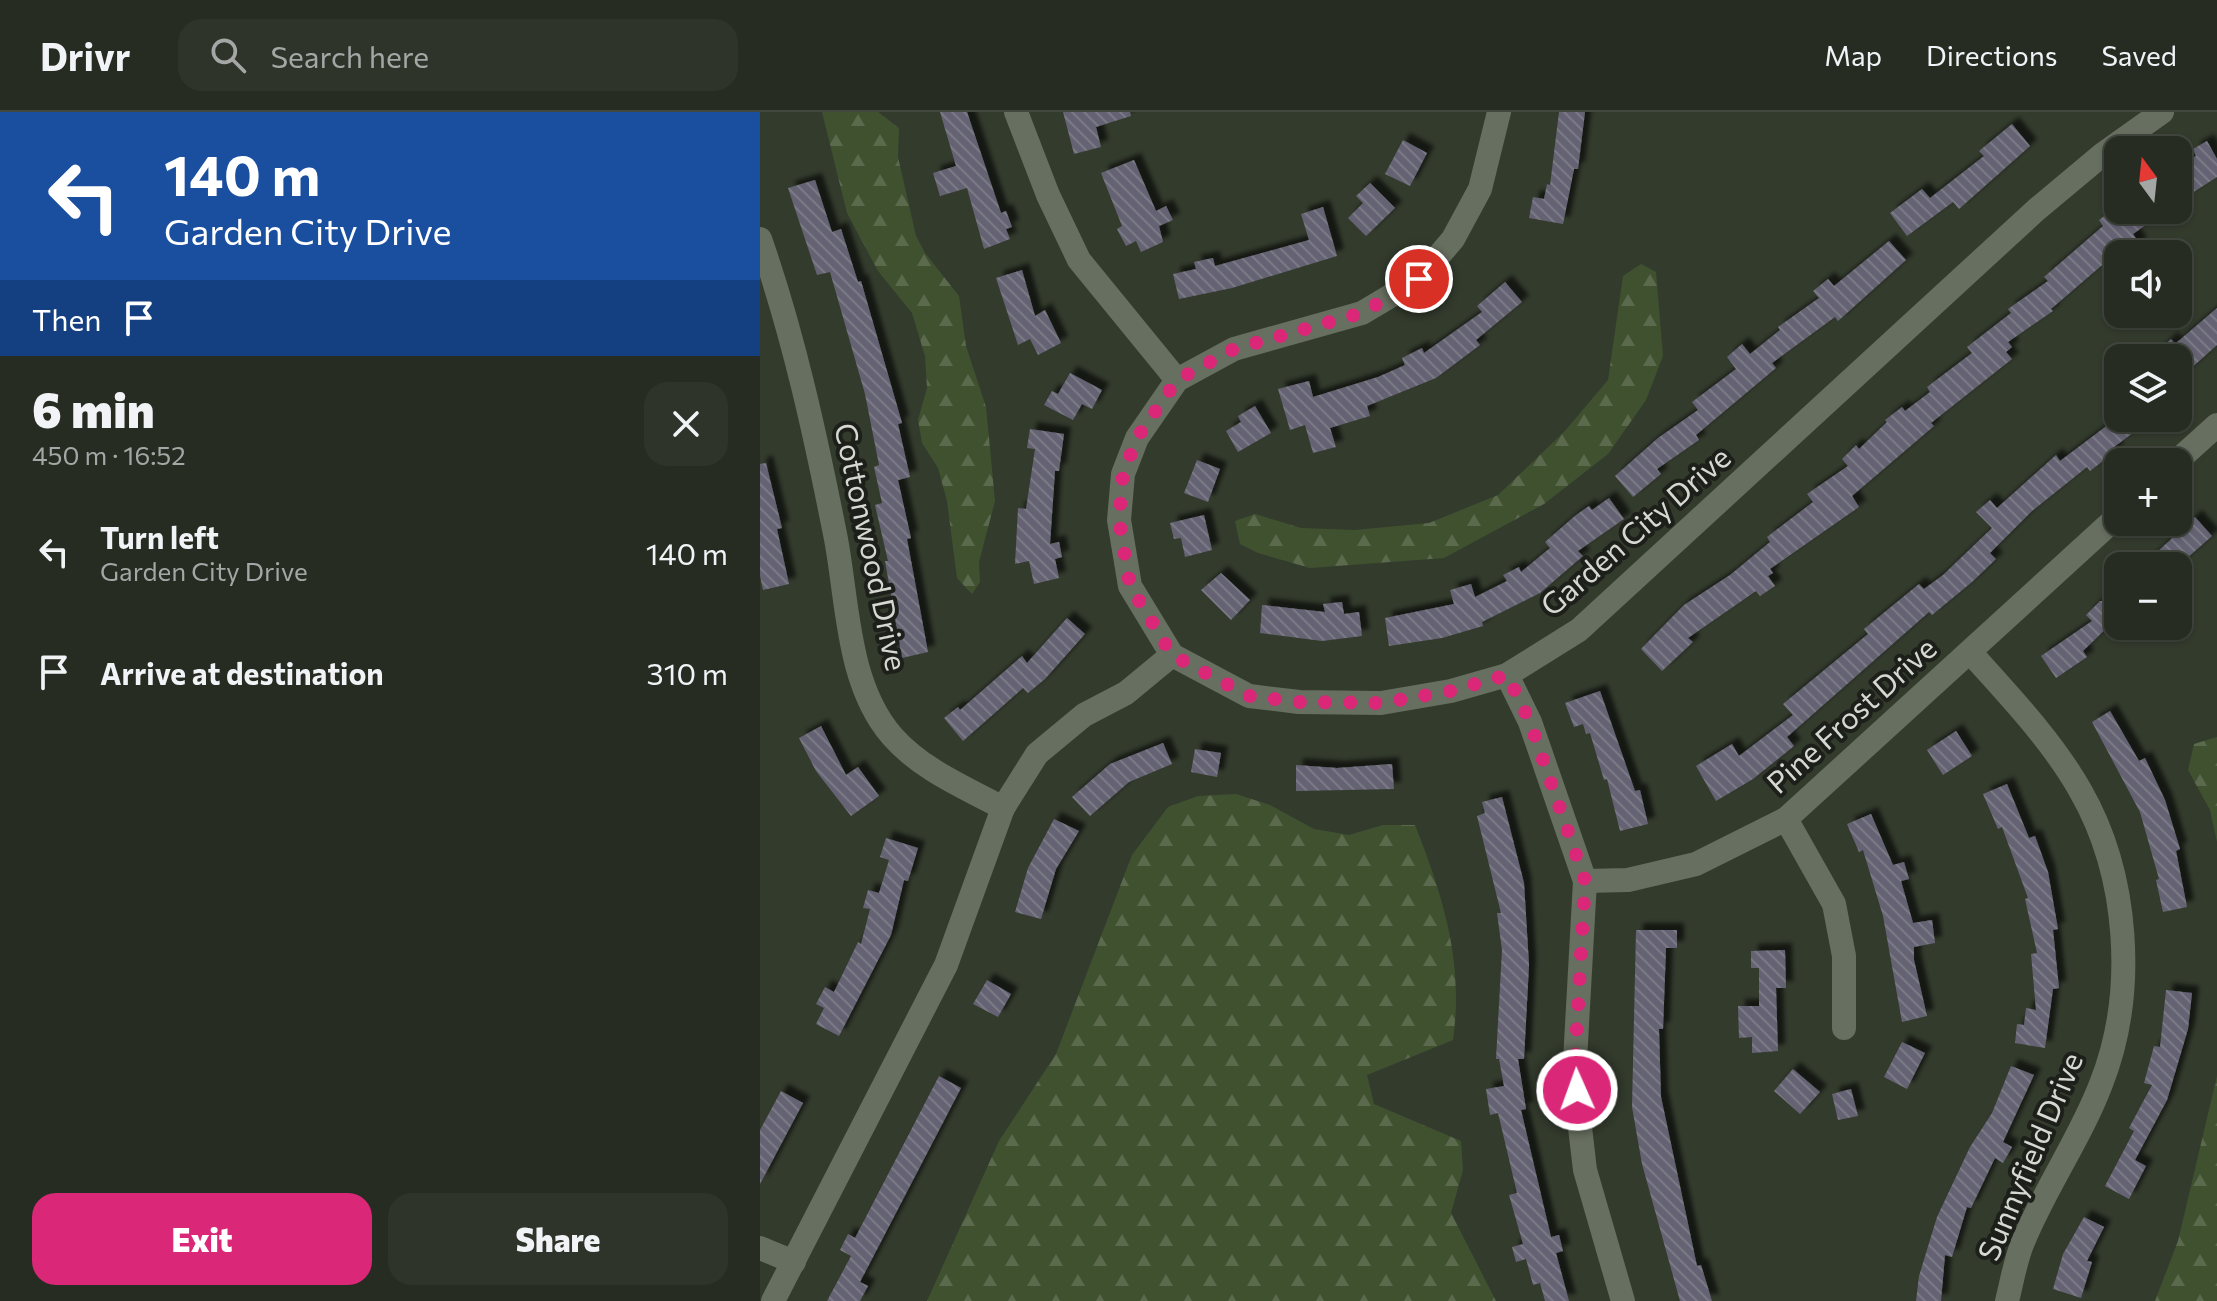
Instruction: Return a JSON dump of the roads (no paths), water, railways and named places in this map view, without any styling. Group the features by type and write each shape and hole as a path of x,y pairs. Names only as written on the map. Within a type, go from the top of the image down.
{"street":[{"path":"1016,112 1048,195 1079,260 1177,380"},
{"path":"773,1301 946,965 1003,808 1037,754 1084,715 1126,693 1172,655 1130,586 1119,520 1123,474 1137,438 1177,380 1234,349 1362,313 1419,279 1453,239 1480,189 1499,112"},
{"name":"Garden City Drive","path":"1172,655 1249,696 1299,702 1381,703 1451,691 1507,675 1579,630 2036,210 2103,154 2162,112"},
{"name":"Cottonwood Drive","path":"760,239 799,363 836,541 856,661 872,701 890,734 921,765 1003,808"},
{"path":"2192,452 2212,440"},
{"name":"Pine Frost Drive","path":"1585,881 1628,880 1696,864 1786,819 2104,529"},
{"name":"Sunnyfield Drive","path":"1970,652 2038,729 2081,791 2106,851 2118,908 2123,955 2121,1012 2102,1083 2022,1243 2007,1301"},
{"path":"1507,675 1530,722 1585,881 1575,1061 1579,1119 1585,1170 1623,1301"},
{"path":"1786,819 1834,904 1844,956 1844,1028"},
{"path":"760,1248 794,1262"}]}
